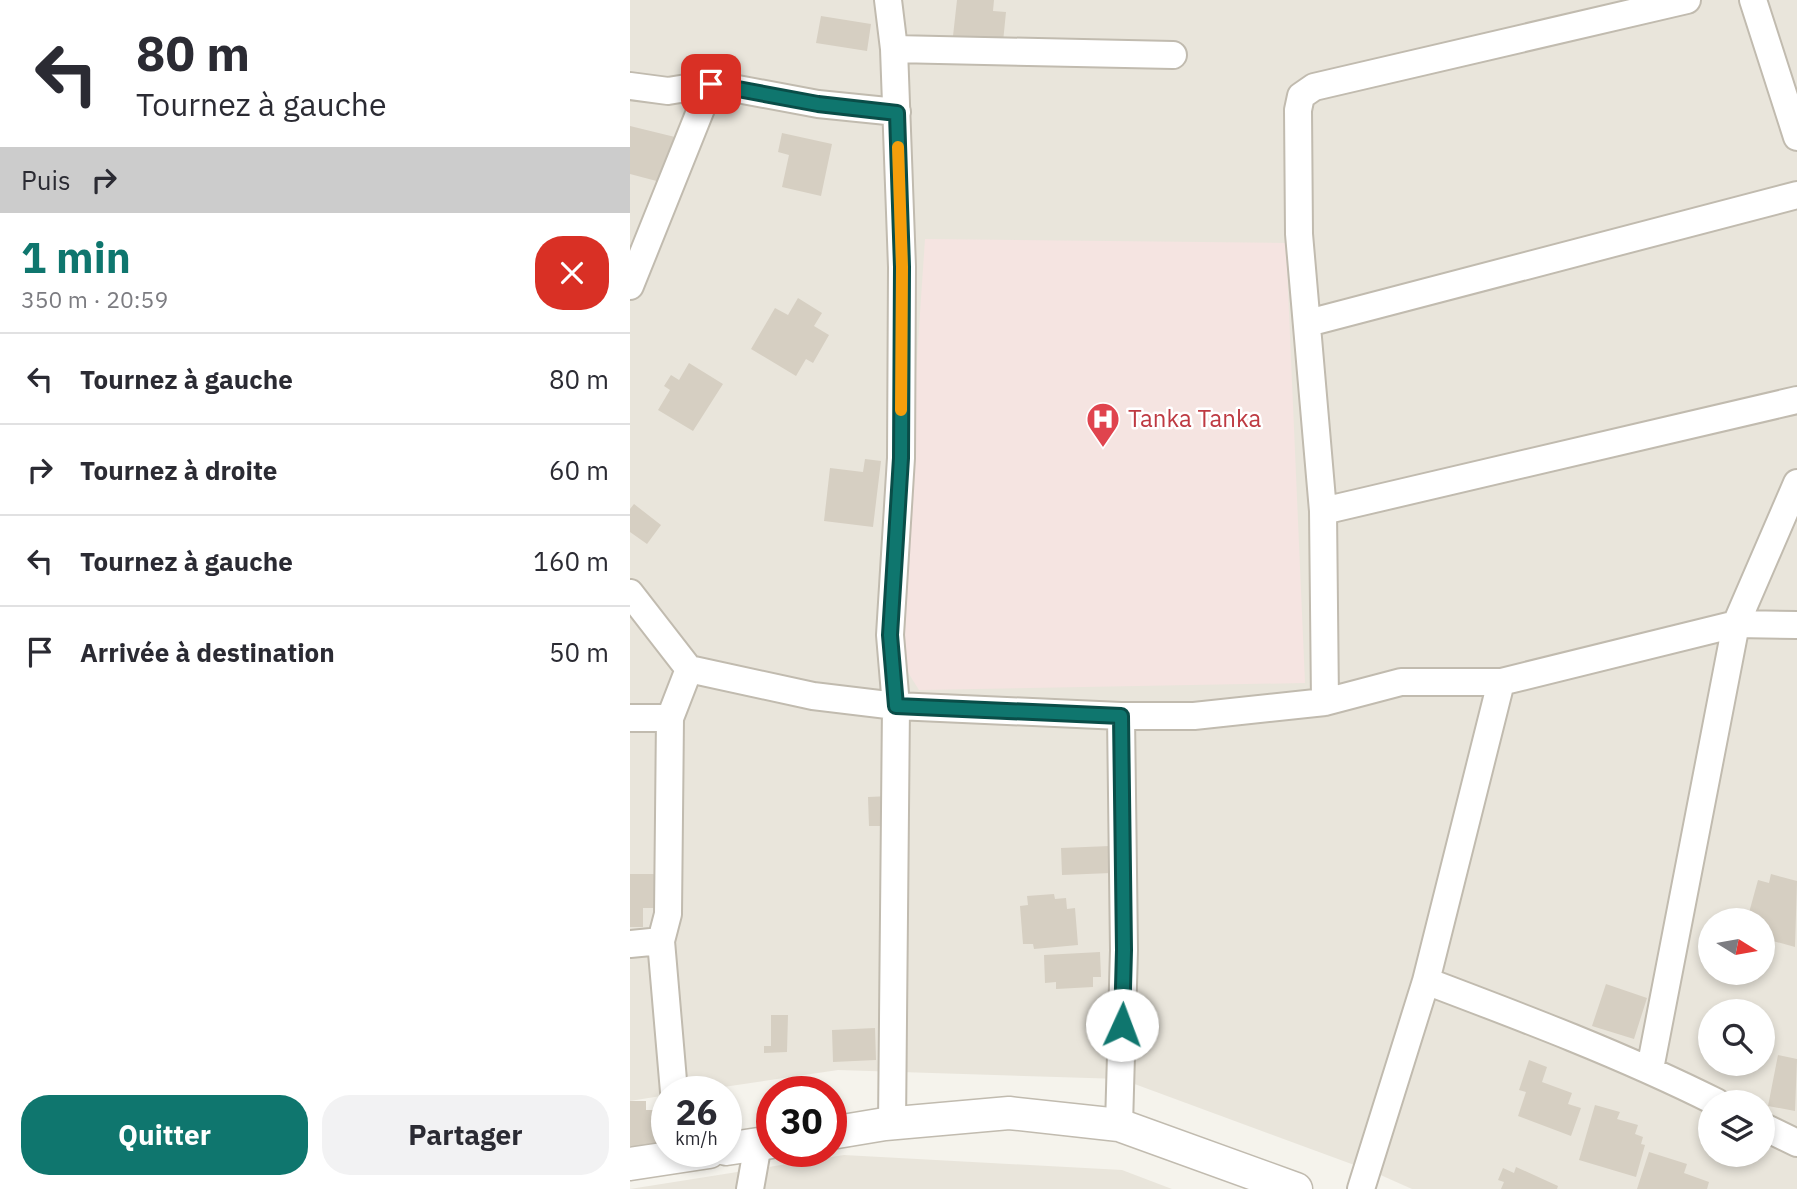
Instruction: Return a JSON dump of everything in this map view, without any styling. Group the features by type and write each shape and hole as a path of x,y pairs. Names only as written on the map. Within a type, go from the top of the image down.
{"street":[{"path":"888,0 894,49 902,267 901,458 890,635 896,706 892,1125"},
{"path":"1325,702 1323,511 1299,234 1298,110 1301,96 1314,87 1687,0"},
{"path":"1753,0 1797,137"},
{"path":"894,49 1173,55"},
{"path":"630,86 668,91 711,84 818,104 897,113"},
{"path":"630,286 711,84"},
{"path":"1308,323 1797,195"},
{"path":"1323,511 1797,400"},
{"path":"1650,1069 1736,624 1797,482"},
{"path":"630,593 689,669 813,696 896,706 1121,716 1194,716 1325,702 1401,682 1501,682 1736,624 1797,625"},
{"path":"673,1076 661,941 668,914 670,718 689,669"},
{"path":"1361,1189 1426,981 1501,682"},
{"path":"1119,1125 1124,950 1121,716"},
{"path":"630,718 670,718"},
{"path":"630,944 661,941"},
{"path":"1426,981 1539,1023 1650,1069 1698,1093"},
{"path":"847,1131 1009,1113 1119,1125 1296,1189"},
{"path":"1775,1132 1797,1143"},
{"path":"630,1164 651,1160"},
{"path":"750,1189 757,1167"}],"shaded area":[{"path":"630,0 1797,0 1797,1189 1412,1189 1376,1173 1121,1079 838,1070 798,1076 756,1076 756,1082 742,1084 742,1076 651,1076 651,1098 630,1101"},
{"name":"Tanka Tanka","path":"925,239 1286,243 1305,683 919,690 897,655"},
{"path":"847,1155 1122,1170 1172,1189 630,1189 768,1167 847,1167"}],"building":[{"path":"957,0 994,0 993,11 1006,12 1003,42 953,36"},
{"path":"821,16 871,24 867,51 816,43"},
{"path":"630,126 679,138 668,184 630,174"},
{"path":"782,133 832,144 821,196 782,187 789,155 778,152"},
{"path":"798,298 822,313 814,326 829,335 813,363 806,359 796,376 751,349 775,308 788,315"},
{"path":"689,363 723,384 693,431 658,410 670,390 664,386 671,375 679,380"},
{"path":"865,459 881,461 873,527 824,521 830,468 863,472"},
{"path":"634,504 661,525 647,544 630,532 630,509"},
{"path":"891,796 892,826 869,826 868,797"},
{"path":"1110,846 1111,873 1062,875 1061,848"},
{"path":"630,874 654,874 654,908 643,908 643,927 630,927"},
{"path":"1771,874 1797,881 1795,947 1775,942 1775,908 1750,908 1758,880 1769,883"},
{"path":"1054,894 1055,899 1066,898 1067,909 1075,908 1078,945 1034,949 1033,944 1023,944 1020,906 1028,905 1027,896"},
{"path":"1100,952 1101,977 1093,977 1093,987 1056,989 1056,982 1045,983 1044,955"},
{"path":"1606,984 1647,998 1634,1039 1592,1026"},
{"path":"771,1015 788,1015 787,1052 764,1053 764,1046 771,1046"},
{"path":"875,1028 876,1060 833,1062 832,1030"},
{"path":"1778,1055 1797,1059 1795,1111 1775,1107 1775,1090 1771,1090"},
{"path":"1529,1060 1547,1067 1542,1082 1572,1093 1568,1104 1581,1108 1571,1136 1518,1116 1526,1092 1519,1090"},
{"path":"630,1101 646,1101 646,1110 651,1110 651,1146 630,1146"},
{"path":"1595,1105 1620,1112 1617,1119 1638,1125 1635,1134 1643,1137 1641,1144 1645,1145 1636,1177 1579,1160"},
{"path":"1649,1152 1687,1164 1684,1173 1709,1182 1707,1189 1637,1189"},
{"path":"1516,1167 1558,1186 1557,1189 1501,1189 1504,1182 1498,1180 1503,1168 1514,1173"}],"slow traffic":[{"path":"898,147 902,267 901,410"}],"place":[{"name":"Tanka Tanka","path":"1103,449"}],"route":[{"path":"711,84 818,104 897,113 902,267 901,458 890,635 896,706 1121,716 1124,950 1122,1025"}]}
